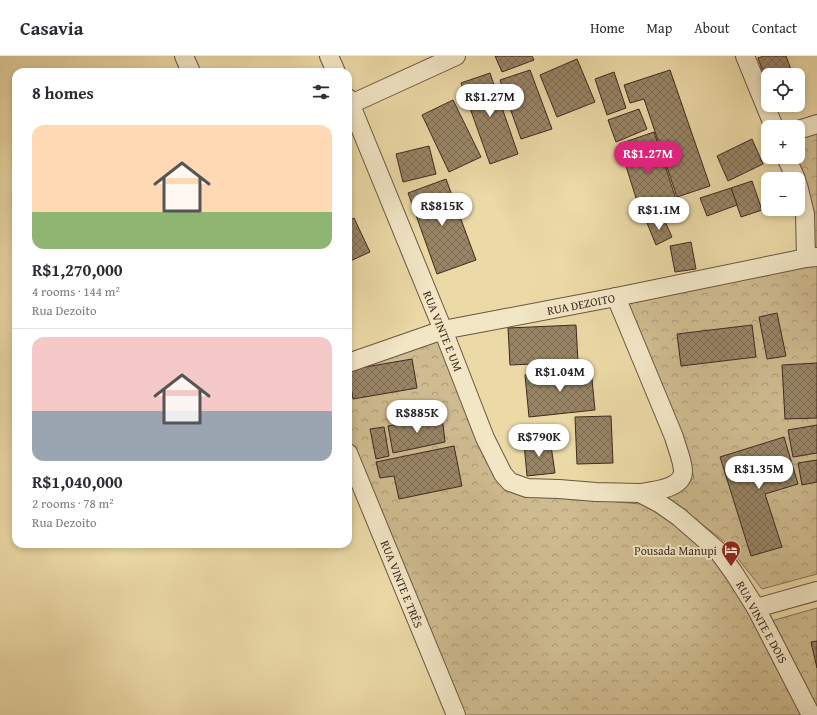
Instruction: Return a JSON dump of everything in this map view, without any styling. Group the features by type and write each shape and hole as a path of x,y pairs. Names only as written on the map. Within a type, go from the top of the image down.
{"street":[{"path":"184,56 189,68"},
{"path":"329,56 334,68"},
{"path":"352,100 456,56"},
{"path":"745,56 771,120"},
{"name":"RUA VINTE E UM","path":"352,108 443,330 485,438 503,474 510,482 528,488 596,492"},
{"path":"805,128 817,124"},
{"path":"805,214 812,257"},
{"name":"RUA DEZOITO","path":"352,362 443,330 616,297 812,257"},
{"path":"616,297 674,437 680,455 683,472 677,483 669,488 640,494"},
{"name":"RUA VINTE E TRÊS","path":"352,463 456,715"},
{"name":"RUA VINTE E DOIS","path":"596,492 640,494 659,503 679,517 718,551 756,608 811,715"},
{"path":"756,608 817,591"}],"green space":[{"path":"817,132 817,250 811,251 804,216 805,172 795,172 793,164 805,164 805,135"},
{"path":"817,263 817,574 762,589 725,542 668,498 694,478 626,303"},
{"path":"438,340 497,480 511,492 640,504 678,524 716,558 750,612 804,715 465,715 352,446 352,370"},
{"path":"817,608 817,713 764,623"}],"building":[{"path":"495,56 532,56 534,60 502,72"},
{"path":"764,56 786,56 790,68 762,68 758,58"},
{"path":"577,59 595,102 557,117 540,75"},
{"path":"530,70 552,129 521,139 500,80"},
{"path":"670,70 710,186 677,197 644,99 630,103 624,85"},
{"path":"614,72 626,108 607,115 595,79"},
{"path":"490,73 518,154 490,164 461,83"},
{"path":"453,100 481,157 449,172 422,115"},
{"path":"639,109 647,129 616,142 608,120"},
{"path":"654,132 678,205 642,217 619,144"},
{"path":"752,139 761,159 761,164 763,164 728,181 717,156"},
{"path":"429,146 436,174 403,182 396,154"},
{"path":"446,179 476,260 437,274 408,193"},
{"path":"752,181 761,210 741,217 731,188"},
{"path":"731,188 737,205 707,216 700,198"},
{"path":"663,217 672,237 656,245 647,223"},
{"path":"354,218 370,252 352,260 352,219"},
{"path":"691,242 696,269 675,272 670,246"},
{"path":"777,313 786,356 767,359 759,317"},
{"path":"576,325 578,362 510,365 508,328"},
{"path":"752,325 756,357 681,366 677,334"},
{"path":"412,359 417,388 353,399 352,369"},
{"path":"817,363 817,418 785,419 782,365"},
{"path":"591,369 595,410 529,417 525,375"},
{"path":"442,416 445,442 393,453 388,426"},
{"path":"611,416 613,463 577,464 575,417"},
{"path":"817,425 817,453 793,457 788,430"},
{"path":"384,427 389,456 376,459 370,429"},
{"path":"784,437 798,484 765,494 782,547 751,556 720,457"},
{"path":"550,439 555,473 527,476 524,443"},
{"path":"454,446 462,486 399,499 394,476 380,478 376,462"},
{"path":"817,460 817,482 802,485 798,463"},
{"path":"817,641 817,668 811,642"}],"place":[{"name":"Pousada Manupi","path":"731,567"}]}
